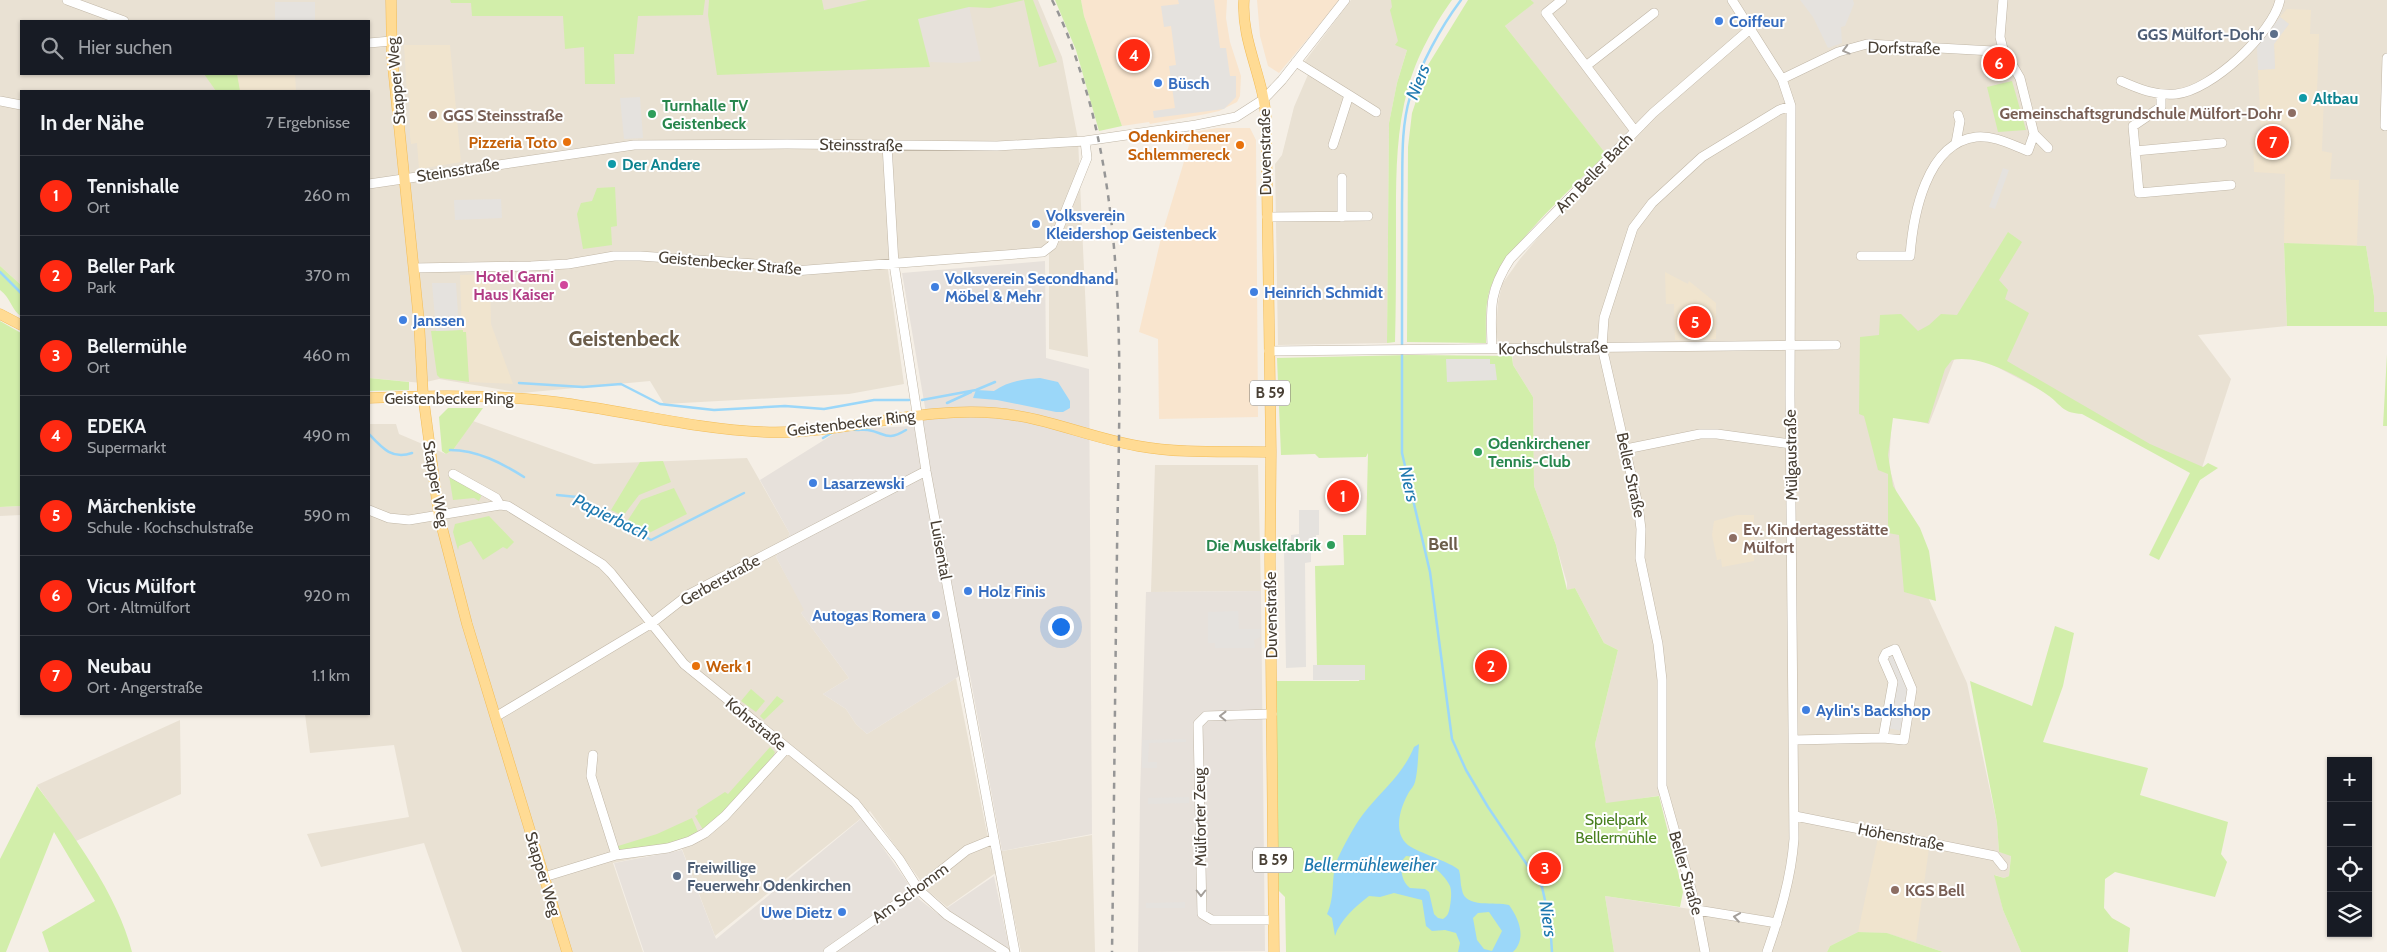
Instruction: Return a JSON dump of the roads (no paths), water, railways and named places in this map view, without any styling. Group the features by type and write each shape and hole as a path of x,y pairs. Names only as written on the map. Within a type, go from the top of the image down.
{"main road":[{"name":"Stapper Weg","path":"391,0 392,41 414,268 423,396 439,516 467,624 497,716 567,952"},
{"name":"Duvenstraße","path":"1244,0 1244,29 1264,99 1271,452 1274,952"},
{"path":"0,314 20,324"},
{"name":"Geistenbecker Ring","path":"370,398 474,396 554,402 709,427 765,432 815,430 918,415 957,412 997,413 1053,422 1141,447 1166,450 1271,452"}],"street":[{"path":"67,0 121,20"},
{"name":"Steinsstraße","path":"370,184 478,166 634,145 997,146 1085,141 1196,125 1236,117 1264,99 1345,0"},
{"path":"1562,0 1546,13 1634,131"},
{"name":"Mülgaustraße","path":"1732,0 1782,80 1790,106 1790,345 1795,816 1792,867 1767,952"},
{"path":"2003,0 2000,37 2003,49 2020,78 2034,134 2048,148"},
{"path":"2122,81 2141,90 2161,94 2178,94 2194,90 2210,80 2258,38 2278,10 2280,0"},
{"path":"1586,66 1654,12"},
{"name":"Am Beller Bach","path":"1492,348 1492,294 1498,277 1510,259 1634,131 1750,29"},
{"path":"370,43 392,41"},
{"name":"Dorfstraße","path":"1782,80 1838,52 1867,44 1993,51 2003,49"},
{"path":"2385,126 2387,58"},
{"path":"1296,62 1376,112"},
{"path":"2161,94 2161,107 2133,126 2139,193 2231,185"},
{"path":"1333,145 1349,95"},
{"path":"0,100 20,105"},
{"name":"Beller Straße","path":"1705,952 1697,910 1662,786 1662,676 1658,644 1640,558 1642,529 1626,448 1602,347 1604,318 1633,228 1652,203 1702,157 1779,110 1790,106"},
{"path":"1956,143 1960,120 1958,115"},
{"path":"1861,256 1910,256 1912,231 1918,205 1936,163 1947,148 1975,137 1989,137 2028,151 2034,134"},
{"name":"Geistenbecker Straße","path":"414,268 531,266 568,264 614,256 640,256 755,264 794,271 1043,252 1052,245 1082,174 1087,158 1085,141"},
{"path":"2135,151 2222,142"},
{"name":"Luisental","path":"887,145 894,264 926,471 1015,952"},
{"path":"1342,178 1342,217"},
{"name":"Duvenstraße","path":"1267,217 1368,216"},
{"name":"Kochschulstraße","path":"1269,352 1836,345"},
{"path":"1626,448 1700,434 1717,434 1792,444"},
{"name":"Gerberstraße","path":"497,716 652,623 688,595 926,471"},
{"name":"Kohrstraße","path":"453,474 496,498 500,505 508,506 602,564 684,664 855,803 899,859 918,889 947,915 1005,952"},
{"path":"370,510 398,520 439,516 500,505"},
{"path":"1794,740 1883,738 1904,740 1912,689 1895,649 1886,653 1883,659 1893,682 1883,738"},
{"name":"Mülforter Zeug","path":"1272,714 1210,716 1202,718 1198,724 1202,914 1212,920 1273,920"},
{"path":"544,877 616,855 668,848 690,841 706,833 725,816 787,748"},
{"path":"592,755 592,776 616,855"},
{"name":"Höhenstraße","path":"1795,816 1995,856 2003,866"},
{"name":"Am Schomm","path":"828,952 918,889 967,850 994,838"},
{"path":"1697,910 1777,923"}],"water":[{"path":"1040,378 1058,382 1070,401 1070,408 1063,412 1056,412 997,400 973,398 976,390 994,391 1016,381"},
{"name":"Bellermühleweiher","path":"1419,744 1417,773 1415,783 1400,813 1399,829 1401,836 1411,847 1450,864 1459,870 1464,896 1469,900 1509,905 1516,916 1521,935 1520,941 1513,952 1458,952 1460,943 1456,933 1445,930 1432,931 1426,926 1422,900 1394,893 1380,897 1369,896 1345,919 1335,936 1332,918 1327,914 1330,907 1334,871 1338,858 1359,819 1400,772 1414,747","holes":["1406,856 1425,862 1447,880 1451,888 1451,899 1449,912 1443,919 1438,918 1434,914 1429,892 1425,889 1410,888 1405,883 1401,862","1489,912 1502,931 1492,951 1484,949 1477,940 1473,918 1478,913"]}],"waterway":[{"name":"Niers","path":"1402,347 1402,163 1403,136 1407,110 1414,85 1425,59 1461,0"},
{"name":"Papierbach","path":"0,272 20,292"},
{"name":"Niers","path":"1402,352 1402,453 1430,572 1452,739 1466,770 1488,807 1542,887 1550,922 1552,952"},
{"path":"922,400 976,390 995,382"},
{"path":"519,383 583,387 621,384 660,404 714,410 785,406 824,409 874,400 909,400"},
{"name":"Papierbach","path":"947,403 971,392"},
{"name":"Papierbach","path":"852,429 874,431 886,436 899,434 906,430"},
{"name":"Papierbach","path":"823,438 835,431"},
{"name":"Papierbach","path":"370,435 383,448 393,454 405,455 412,453"},
{"name":"Papierbach","path":"450,450 470,452 489,458 524,477"},
{"name":"Papierbach","path":"557,495 577,497 651,540 744,493"}],"railway":[{"path":"1052,0 1069,38 1090,104 1111,214 1116,270 1119,383 1112,952"}],"place":[{"name":"Coiffeur","path":"1719,21"},
{"name":"GGS Mülfort-Dohr","path":"2274,34"},
{"name":"EDEKA","path":"1134,55"},
{"name":"Vicus Mülfort","path":"1999,63"},
{"name":"Büsch","path":"1158,83"},
{"name":"Altbau","path":"2303,98"},
{"name":"Gemeinschaftsgrundschule Mülfort-Dohr","path":"2292,113"},
{"name":"Turnhalle TV Geistenbeck","path":"652,114"},
{"name":"GGS Steinsstraße","path":"433,115"},
{"name":"Pizzeria Toto","path":"567,142"},
{"name":"Neubau","path":"2273,142"},
{"name":"Odenkirchener Schlemmereck","path":"1240,145"},
{"name":"Der Andere","path":"612,164"},
{"name":"Volksverein Kleidershop Geistenbeck","path":"1036,224"},
{"name":"Hotel Garni Haus Kaiser","path":"564,285"},
{"name":"Volksverein Secondhand Möbel & Mehr","path":"935,287"},
{"name":"Heinrich Schmidt","path":"1254,292"},
{"name":"Janssen","path":"403,320"},
{"name":"Märchenkiste","path":"1695,322"},
{"name":"Odenkirchener Tennis-Club","path":"1478,452"},
{"name":"Lasarzewski","path":"813,483"},
{"name":"Tennishalle","path":"1343,496"},
{"name":"Ev. Kindertagesstätte Mülfort","path":"1733,538"},
{"name":"Die Muskelfabrik","path":"1331,545"},
{"name":"Holz Finis","path":"968,591"},
{"name":"Autogas Romera","path":"936,615"},
{"name":"Werk 1","path":"696,666"},
{"name":"Beller Park","path":"1491,666"},
{"name":"Aylin's Backshop","path":"1806,710"},
{"name":"Bellermühle","path":"1545,868"},
{"name":"Freiwillige Feuerwehr Odenkirchen","path":"677,876"},
{"name":"KGS Bell","path":"1895,890"},
{"name":"Uwe Dietz","path":"842,912"}],"district":[{"name":"Geistenbeck","path":"624,338"},
{"name":"Bell","path":"1443,544"}],"park label":[{"name":"Spielpark Bellermühle","path":"1616,828"}]}
